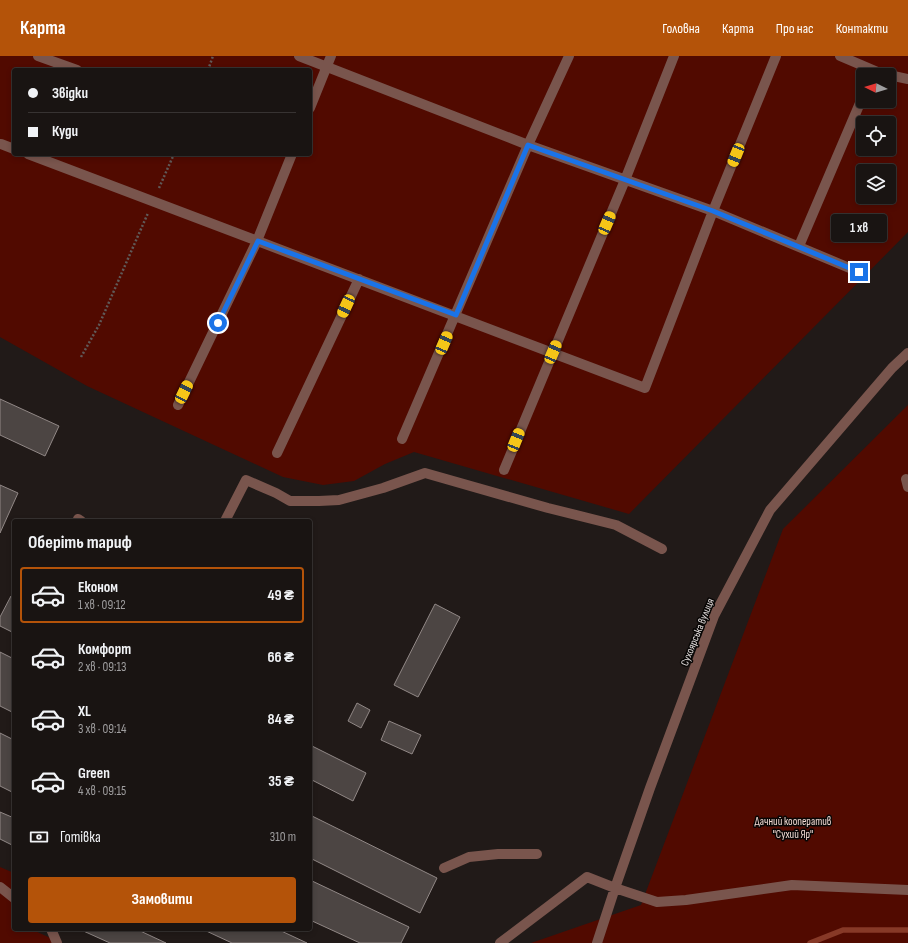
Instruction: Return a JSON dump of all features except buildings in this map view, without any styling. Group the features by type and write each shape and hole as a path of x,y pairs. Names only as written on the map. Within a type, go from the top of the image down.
{"street":[{"path":"38,56 71,68"},
{"path":"299,56 326,68 528,145 713,211 859,272"},
{"path":"312,103 331,56"},
{"path":"402,439 528,145 568,56"},
{"path":"504,470 626,180 674,56"},
{"path":"33,156 456,315 645,388 713,211 776,56"},
{"path":"840,56 865,68"},
{"path":"896,77 908,79"},
{"path":"799,246 858,108"},
{"path":"1,144 12,148"},
{"path":"178,405 258,241 291,156"},
{"path":"277,453 359,279"},
{"name":"Сухоярська вулиця","path":"597,943 615,888 714,616 770,510 892,368 908,353"},
{"path":"226,519 246,480 276,493 290,502 319,501 339,500 383,488 425,473 548,508 616,525 662,549"},
{"path":"444,868 469,857 498,854 537,854"},
{"path":"500,943 587,877 657,902 686,900 792,885 908,890"},
{"path":"0,887 12,896"},
{"path":"52,931 57,943"}],"path":[{"path":"209,68 213,56"},
{"path":"80,357 98,325 173,156"}],"green space":[{"path":"0,56 908,56 908,232 629,514 414,452 385,464 354,481 323,485 283,477 87,386 0,337"},
{"name":"Дачний кооператив \"Сухий Яр\"","path":"908,405 908,943 531,943 641,905 783,529"},
{"path":"0,867 12,872 12,931 35,931 61,943 0,943"}],"waterway":[{"path":"810,943 843,930 908,930"}],"route":[{"path":"218,323 258,241 456,315 528,145 713,211 859,272"}]}
